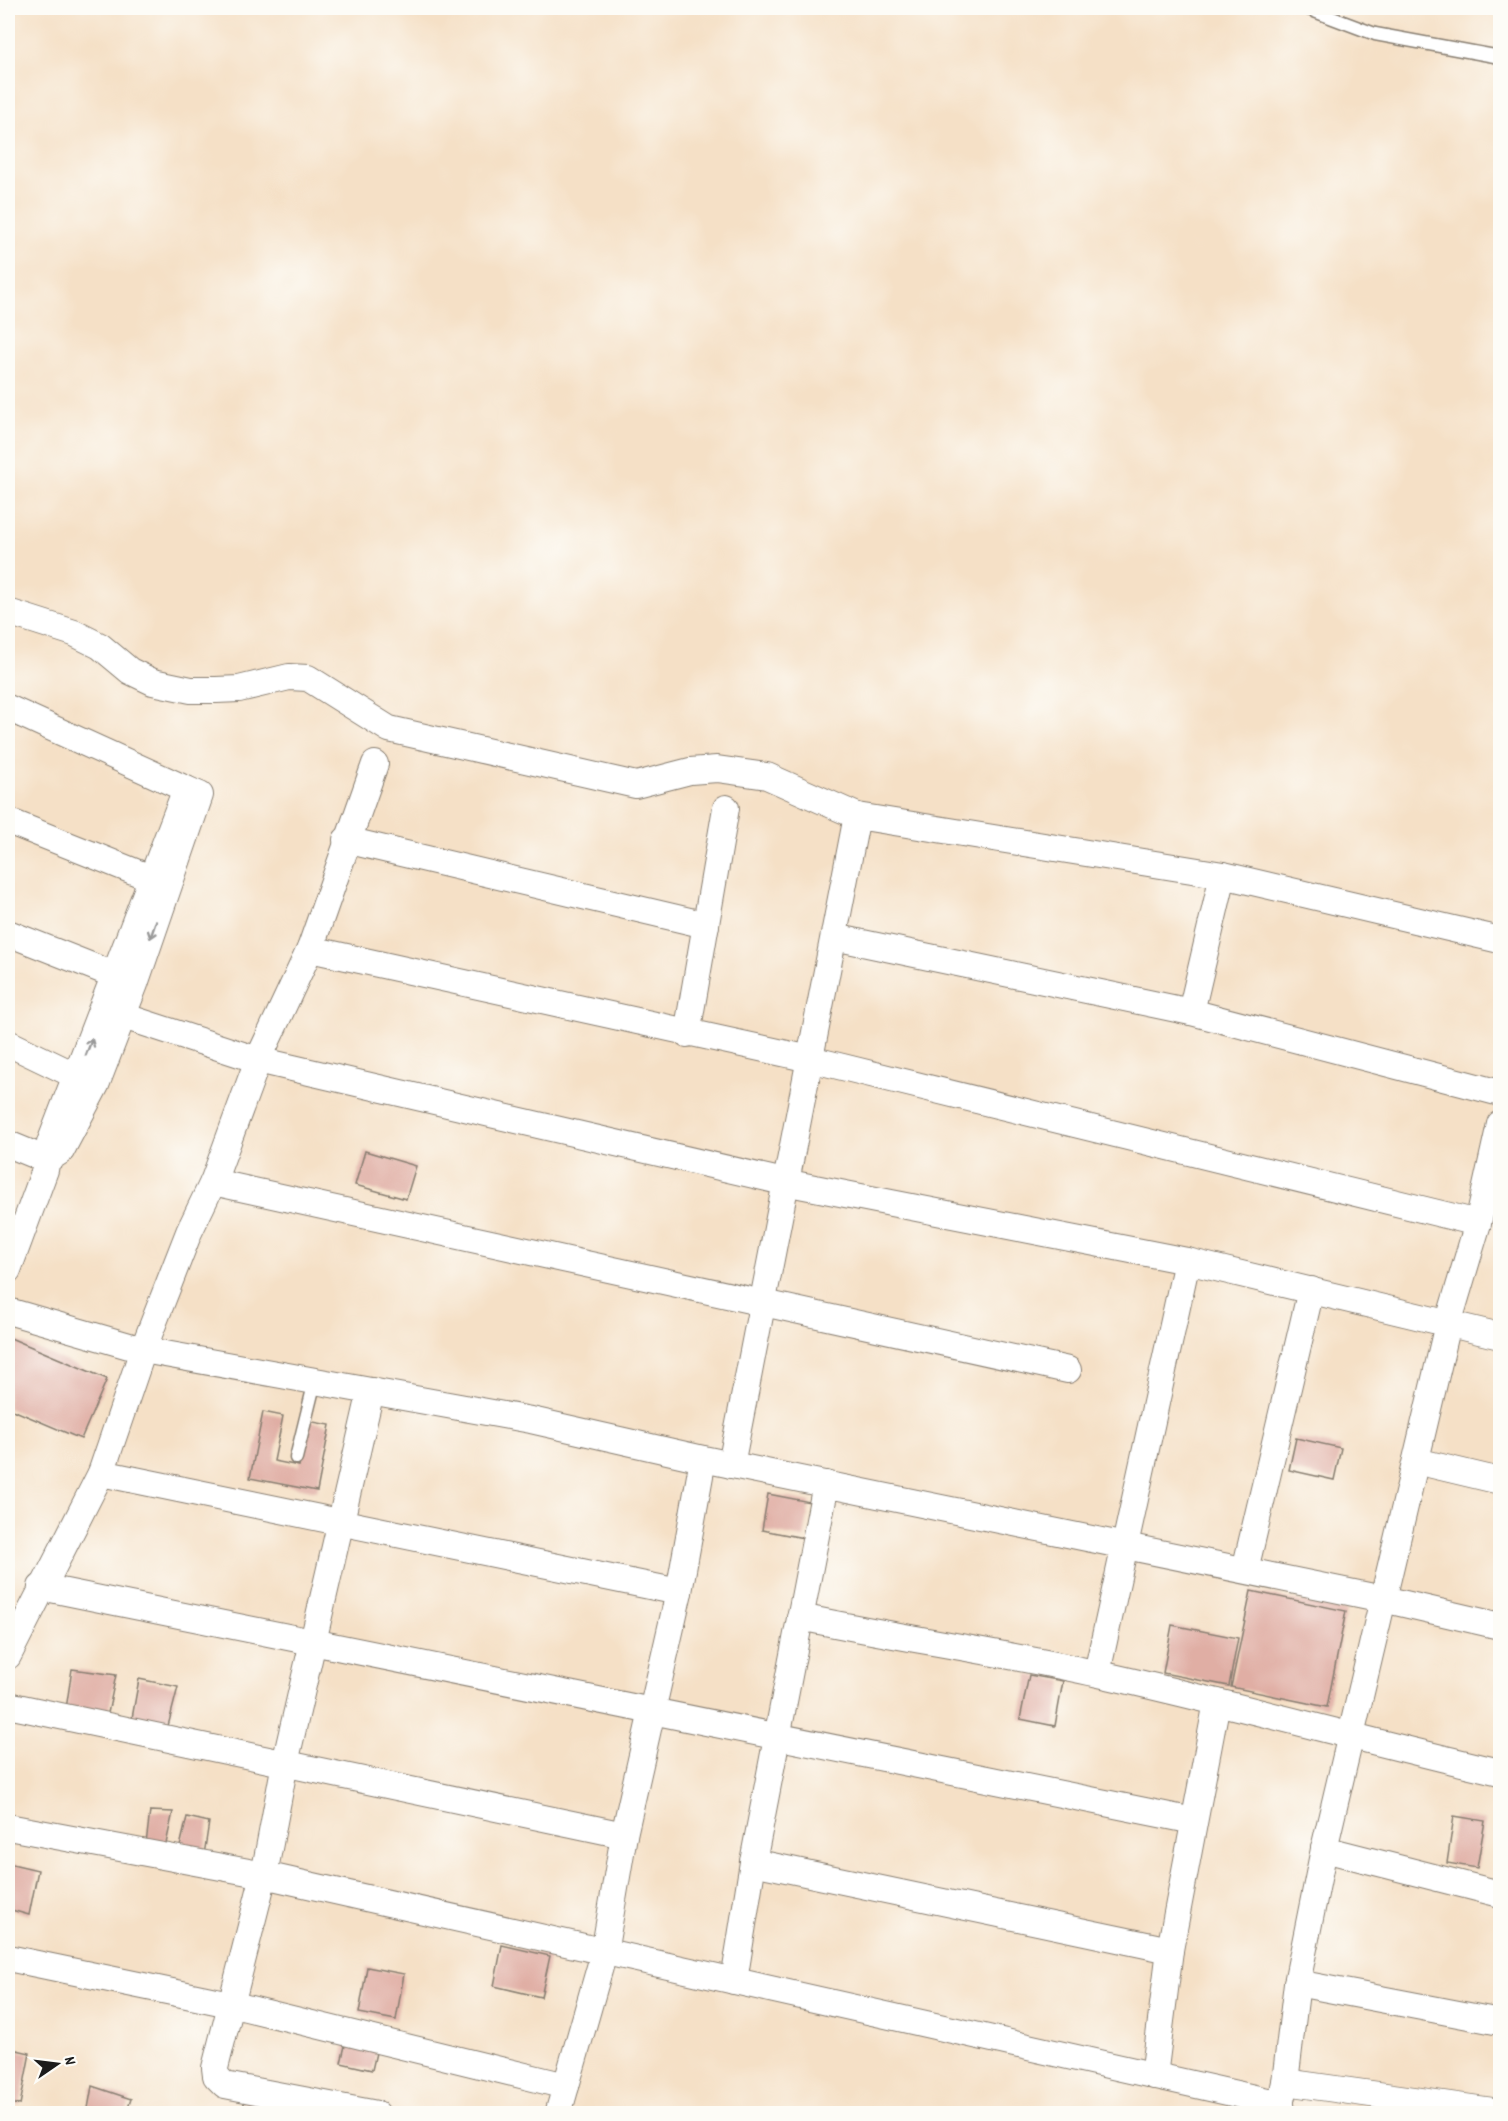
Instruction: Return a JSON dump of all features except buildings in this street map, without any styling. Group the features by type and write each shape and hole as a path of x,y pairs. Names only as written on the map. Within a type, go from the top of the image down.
{"street":[{"path":"8,612 74,633 100,646 130,670 153,682 191,690 216,690 239,689 289,677 308,678 389,729 636,785 690,771 717,769 767,776 857,816 1223,875 1500,940"},
{"path":"8,708 200,795 160,882 61,1150 48,1160 8,1270"},
{"path":"8,1656 100,1473 143,1350 189,1232 213,1182 258,1060 309,949 375,764"},
{"path":"687,1034 726,808"},
{"path":"731,1465 784,1182 857,816"},
{"path":"8,820 160,882"},
{"path":"346,840 706,925"},
{"path":"1191,1012 1223,875"},
{"path":"8,933 125,980"},
{"path":"834,937 1191,1012 1500,1093"},
{"path":"309,949 687,1034 810,1059 1479,1223"},
{"path":"87,1081 123,1016 125,980"},
{"path":"123,1016 258,1060 784,1182 1186,1261 1500,1336"},
{"path":"8,1043 87,1081"},
{"path":"1281,2100 1297,1983 1324,1849 1448,1324 1479,1223 1500,1124"},
{"path":"8,1144 48,1160"},
{"path":"213,1182 1068,1370"},
{"path":"1097,1674 1186,1261"},
{"path":"1245,1570 1311,1290"},
{"path":"8,1311 143,1350 531,1420 731,1465 1245,1570 1500,1626"},
{"path":"371,1391 285,1763 264,1875 215,2068 220,2082 377,2114"},
{"path":"558,2114 604,1953 624,1835 678,1592 703,1459"},
{"path":"1416,1461 1500,1481"},
{"path":"100,1473 678,1592"},
{"path":"734,1981 753,1862 826,1484"},
{"path":"41,1587 1194,1821"},
{"path":"800,1617 1097,1674 1500,1772"},
{"path":"1154,2076 1170,1950 1217,1702"},
{"path":"8,1705 624,1835"},
{"path":"8,1827 264,1875 1154,2076 1281,2100 1500,2112"},
{"path":"1324,1849 1500,1894"},
{"path":"753,1862 1170,1950"},
{"path":"8,1958 230,2004 566,2086"},
{"path":"1297,1983 1500,2022"}],"lane":[{"path":"1306,8 1375,34 1500,57"},
{"path":"296,1458 315,1381"}]}
